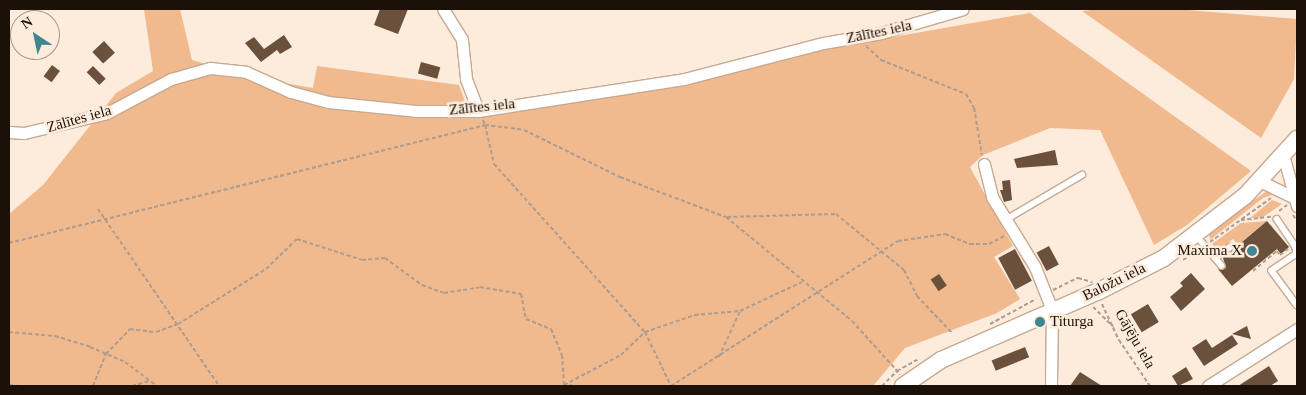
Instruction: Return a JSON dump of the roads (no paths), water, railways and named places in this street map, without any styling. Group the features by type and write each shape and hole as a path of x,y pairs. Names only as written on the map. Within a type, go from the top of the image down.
{"main road":[{"name":"Baložu iela","path":"906,384 941,360 1164,258 1196,235 1260,181 1284,158 1297,139"}],"street":[{"path":"442,9 462,40 466,79 478,111"},
{"name":"Zālītes iela","path":"9,132 24,133 107,113 171,79 210,68 246,72 291,92 328,102 416,111 478,111 684,78 963,9"},
{"path":"1284,158 1292,202"},
{"path":"984,164 992,197 1014,231 1052,310 1052,386"},
{"path":"1260,181 1292,202"},
{"path":"1208,386 1297,329"}],"lane":[{"path":"1007,219 1082,175"},
{"path":"1277,219 1296,247 1297,255 1272,271 1297,305"},
{"path":"1196,235 1222,266"},
{"path":"1215,258 1230,246"}],"place":[{"name":"Maxima X","path":"1252,251"},
{"name":"Titurga","path":"1040,322"}]}
